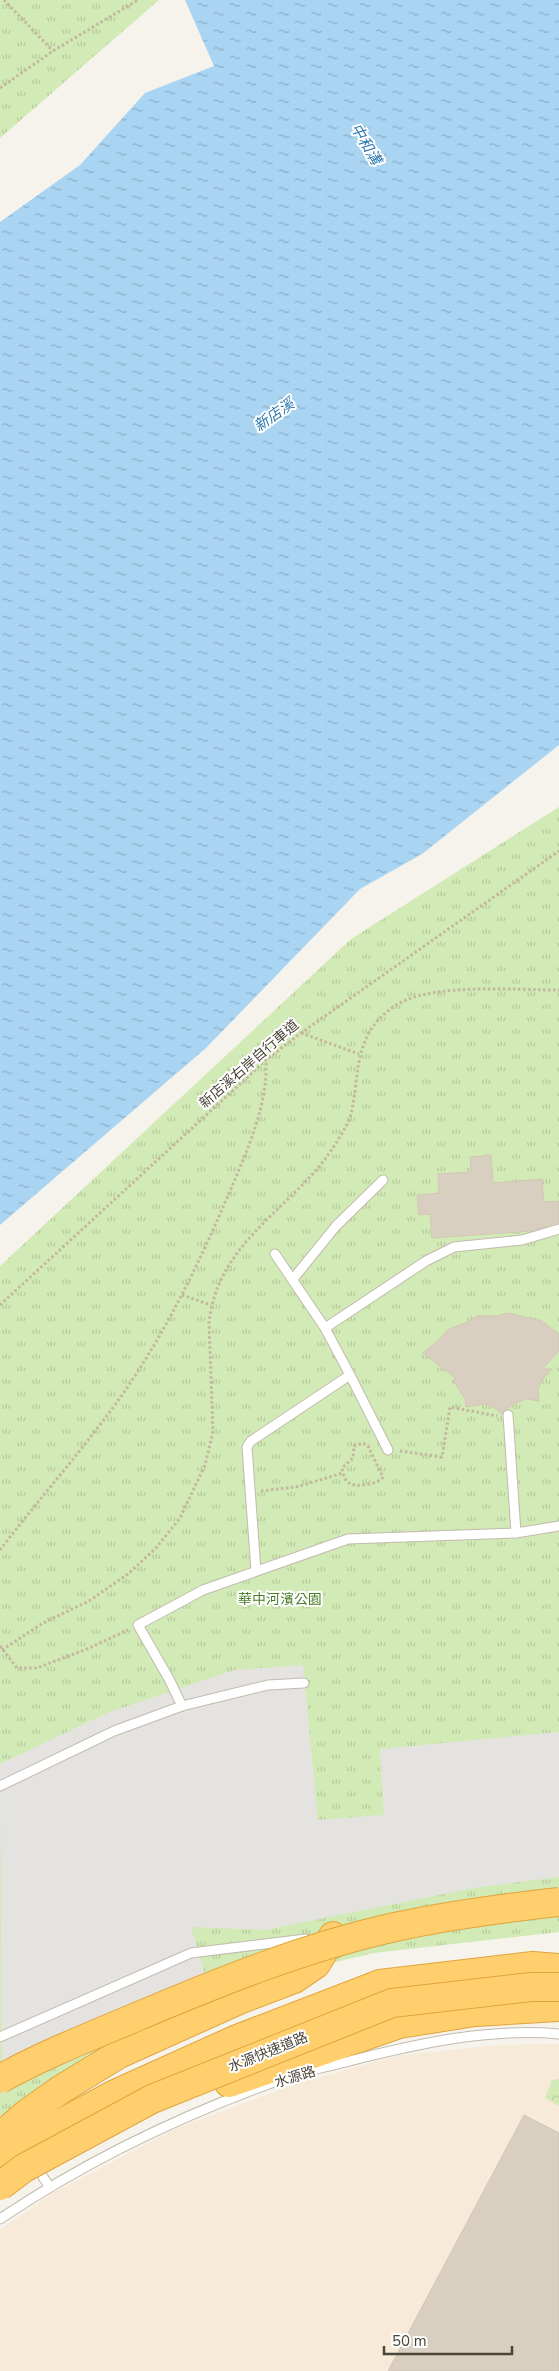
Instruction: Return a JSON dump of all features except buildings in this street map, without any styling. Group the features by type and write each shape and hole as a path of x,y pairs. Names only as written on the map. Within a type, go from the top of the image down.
{"highway":[{"path":"0,2079 89,2037 217,1983 300,1954 394,1927 486,1911 559,1902"},
{"path":"0,2137 46,2100 119,2054 239,2000 294,1979 316,1964 333,1936"},
{"path":"380,1984 416,1966 523,1949 559,1949"},
{"name":"水源快速道路","path":"22,2169 46,2131 115,2094 238,2039 380,1984 533,1966 559,1968"},
{"name":"水源快速道路","path":"0,2186 22,2169 152,2099 392,2003 531,1986 559,1987"},
{"path":"22,2169 94,2144 229,2083 399,2024 475,2012 559,2007"}],"lane":[{"path":"293,1280 336,1226 383,1180"},
{"path":"325,1328 426,1261 454,1247 522,1240 559,1229"},
{"path":"276,1254 325,1328 388,1450"},
{"path":"256,1571 248,1447 251,1441 350,1375"},
{"path":"508,1415 516,1533"},
{"path":"182,1706 170,1679 138,1625 203,1590 348,1539 516,1533 559,1526"},
{"path":"0,1786 114,1731 182,1706 268,1685 304,1683"},
{"path":"0,2037 191,1953 559,1911"},
{"name":"水源路","path":"0,2219 49,2186 175,2121 289,2077 400,2048 464,2037 523,2031 559,2034"},
{"path":"22,2169 49,2186"}],"path":[{"path":"4,0 53,51"},
{"path":"0,88 53,51 138,0"},
{"name":"新店溪右岸自行車道","path":"0,1305 266,1060 559,850"},
{"path":"138,1625 87,1649 37,1668 17,1668 1,1648 43,1622 89,1600 128,1574 156,1548 180,1518 205,1465 213,1432 208,1323 210,1305 218,1281 236,1254 257,1228 308,1179 345,1128 353,1102 359,1054 369,1031 384,1014 400,1003 420,995 444,991 559,990"},
{"path":"301,1034 359,1054"},
{"path":"0,1550 41,1496 100,1425 161,1334 204,1252 245,1156 267,1083 266,1060"},
{"path":"182,1295 210,1305"},
{"path":"388,1450 442,1457 450,1406 493,1416 508,1415"},
{"path":"363,1443 368,1446 383,1477 377,1483 353,1485 348,1483 343,1473 342,1468 353,1458 354,1446 363,1443"},
{"path":"251,1493 296,1487 343,1473"}],"shaded area":[{"path":"303,1665 318,1820 384,1815 380,1749 559,1732 559,1877 479,1887 265,1930 191,1927 210,1992 2,2094 0,1764 107,1713 234,1670"},
{"path":"559,2044 559,2371 0,2371 0,2230 53,2193 175,2129 295,2084 396,2056 496,2045"}],"green space":[{"path":"0,0 159,0 0,138"},
{"name":"華中河濱公園","path":"559,807 559,1932 374,1953 280,1975 184,2024 29,2095 0,2117 0,1266 351,939"},
{"path":"559,2079 559,2106 545,2098 552,2080"}],"water":[{"path":"185,0 559,0 559,745 422,854 360,889 206,1048 0,1225 0,222 80,165 145,93 214,66"}],"water label":[{"name":"中和溝","path":"366,144"},
{"name":"新店溪","path":"274,415"}]}
